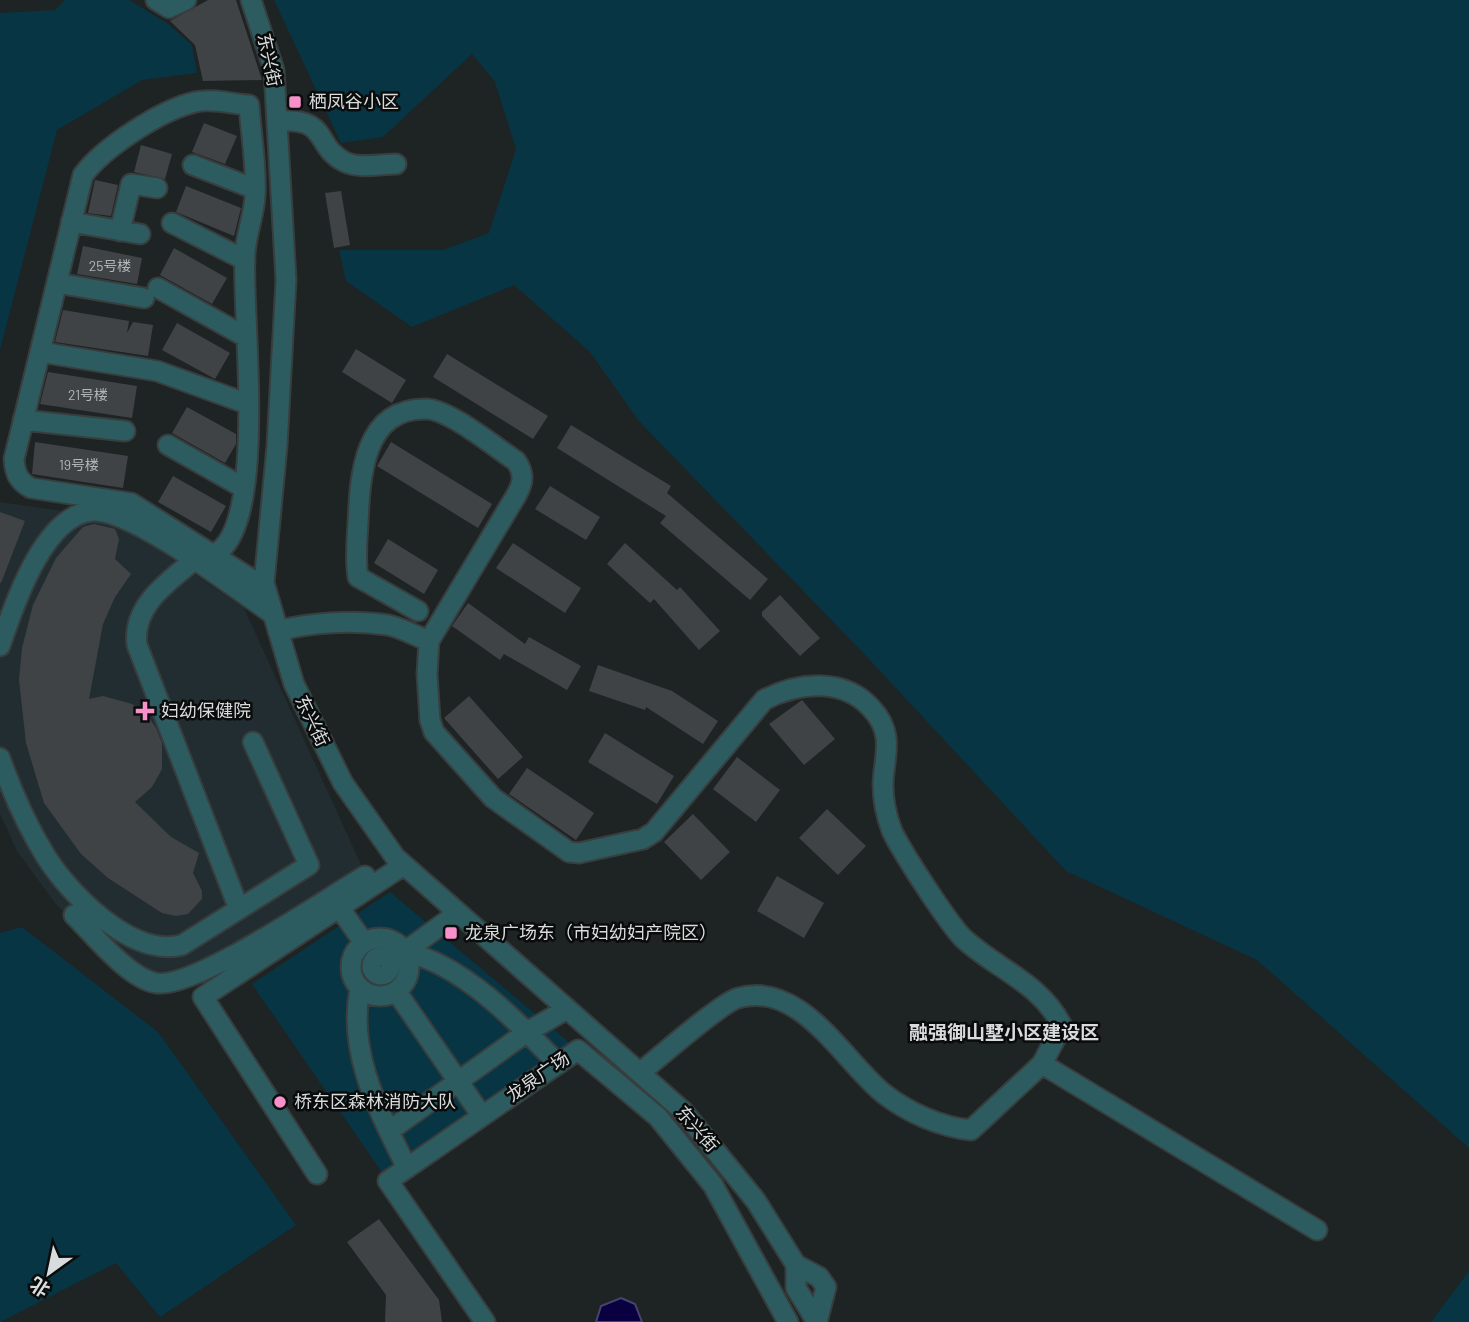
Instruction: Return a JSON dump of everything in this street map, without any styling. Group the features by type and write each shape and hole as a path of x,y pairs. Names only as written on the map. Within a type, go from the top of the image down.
{"street":[{"path":"156,0 169,8 186,0"},
{"name":"东兴街","path":"251,0 274,70 286,280 277,446 264,583 294,684 342,783 400,861 683,1111 756,1200 796,1265"},
{"path":"215,554 225,548 232,536 250,450 245,260 255,189 249,105 253,95 276,94"},
{"path":"249,105 198,101 170,110 94,160 83,175 13,459 15,472 22,483 31,488 131,503 251,579 264,583"},
{"path":"278,121 295,120 308,123 317,130 336,156 346,163 396,164"},
{"path":"193,165 255,189"},
{"path":"120,231 131,184 158,188"},
{"path":"71,222 140,234"},
{"path":"172,223 245,260"},
{"path":"57,283 151,293 246,337"},
{"path":"40,352 157,371 248,404"},
{"path":"418,611 358,577 359,488 364,458 384,423 403,414 428,409 443,414 516,461 523,471 523,484 429,641 427,674 434,732 493,798 569,852 579,853 643,839 654,832 764,700 781,691 828,686 862,699 873,709 884,727 889,745 883,795 892,831 906,854 963,938 1041,995 1054,1009 1062,1026 1042,1064 971,1130 952,1128 909,1110 884,1094 805,1014 783,1000 761,995 735,999 640,1073"},
{"path":"23,420 125,431"},
{"path":"168,445 244,488"},
{"path":"0,646 30,567 55,534 70,520 93,511 131,521 193,561 276,622 390,625 429,641"},
{"path":"193,561 146,606 138,621 137,645 239,909"},
{"path":"0,758 16,802 46,857 71,889 118,930 143,943 167,949 181,945 309,865 253,742"},
{"path":"317,1174 203,997 340,907 400,861"},
{"path":"74,915 126,967 156,984 179,980 212,968 400,861"},
{"path":"340,907 364,943"},
{"path":"404,952 458,913"},
{"path":"404,952 409,972 396,991 380,996 360,988 354,980 351,964 357,950 364,943 378,938 387,939 404,952 418,954 452,973 527,1032 558,1064"},
{"path":"360,988 356,1007 361,1061 373,1098 407,1168"},
{"path":"396,991 482,1116"},
{"path":"389,1131 527,1032 567,1009"},
{"name":"龙泉广场","path":"485,1322 388,1181 578,1049 658,1117 709,1179 788,1322"},
{"path":"1042,1064 1317,1230"},
{"path":"709,1179 727,1165"},
{"path":"387,1187 480,1322"},
{"path":"796,1265 819,1277 826,1287 817,1322 796,1287 796,1265"}],"shaded area":[{"path":"65,0 129,0 167,23 192,45 197,73 142,80 57,130 0,350 0,13 55,10"},
{"path":"274,0 1469,0 1469,1148 1257,960 1066,871 868,658 639,421 590,352 514,285 412,327 346,281 339,250 443,250 489,233 516,149 495,82 472,54 383,137 341,143"},
{"name":"妇幼保健院","path":"0,502 112,518 244,608 363,869 200,963 131,984 55,903 17,851 0,814"},
{"path":"390,892 578,1050 388,1181 252,984"},
{"path":"22,927 158,1032 296,1225 160,1317 116,1263 0,1322 0,933"},
{"path":"1469,1271 1469,1322 1431,1322"},
{"path":"621,1298 635,1304 642,1322 596,1322 601,1306"}],"building":[{"path":"208,0 236,0 262,80 203,81 195,45 170,21"},
{"path":"204,123 237,136 225,164 192,152"},
{"path":"141,145 172,154 165,179 134,172"},
{"path":"95,180 118,185 111,216 88,213"},
{"path":"186,186 241,208 234,236 176,212"},
{"path":"341,191 350,245 334,248 325,193"},
{"path":"83,246 142,258 137,284 77,274"},
{"path":"174,248 227,278 212,304 160,275"},
{"path":"63,310 129,321 127,333 133,322 153,325 148,356 55,342"},
{"path":"177,323 230,353 215,379 162,350"},
{"path":"356,349 406,380 392,403 342,372"},
{"path":"447,354 548,416 533,439 433,377"},
{"path":"48,372 137,386 132,418 40,404"},
{"path":"187,407 236,434 236,444 225,463 172,433"},
{"path":"571,425 671,486 667,493 768,579 750,600 660,523 666,516 557,448"},
{"path":"35,442 128,456 123,488 32,474"},
{"path":"391,442 492,504 478,528 377,466"},
{"path":"173,476 226,506 211,532 158,502"},
{"path":"550,486 600,517 586,540 535,509"},
{"path":"0,512 25,521 1,583 0,583"},
{"path":"94,524 115,529 119,539 115,559 131,574 115,597 103,624 89,699 103,696 132,704 146,713 156,728 162,743 162,769 152,787 135,802 171,837 199,853 193,873 202,891 202,899 188,914 176,916 162,913 108,878 81,854 44,803 26,743 19,680 22,648 33,605 56,558 83,527"},
{"path":"388,539 438,570 424,594 374,563"},
{"path":"513,543 581,588 565,613 496,568"},
{"path":"625,543 677,590 680,587 720,631 699,650 654,599 650,603 607,564"},
{"path":"780,595 820,638 800,656 762,616 762,612"},
{"path":"468,603 525,644 529,637 581,666 567,690 504,654 500,660 452,626"},
{"path":"598,665 672,691 718,721 703,744 646,707 645,710 589,691"},
{"path":"469,696 523,757 498,779 444,718"},
{"path":"802,700 835,739 804,765 769,724"},
{"path":"605,733 674,776 657,804 588,762"},
{"path":"737,757 780,790 756,822 713,789"},
{"path":"527,768 594,813 576,840 509,794"},
{"path":"827,809 866,846 838,875 799,838"},
{"path":"693,814 730,852 701,880 664,842"},
{"path":"777,876 824,903 804,938 757,911"},
{"path":"379,1219 439,1300 442,1322 385,1322 386,1295 347,1242"}],"place":[{"name":"栖凤谷小区","path":"295,102"},
{"name":"妇幼保健院","path":"145,711"},
{"name":"龙泉广场东（市妇幼妇产院区）","path":"451,933"},
{"name":"桥东区森林消防大队","path":"280,1102"}],"district":[{"name":"融强御山墅小区建设区","path":"1004,1032"}]}
